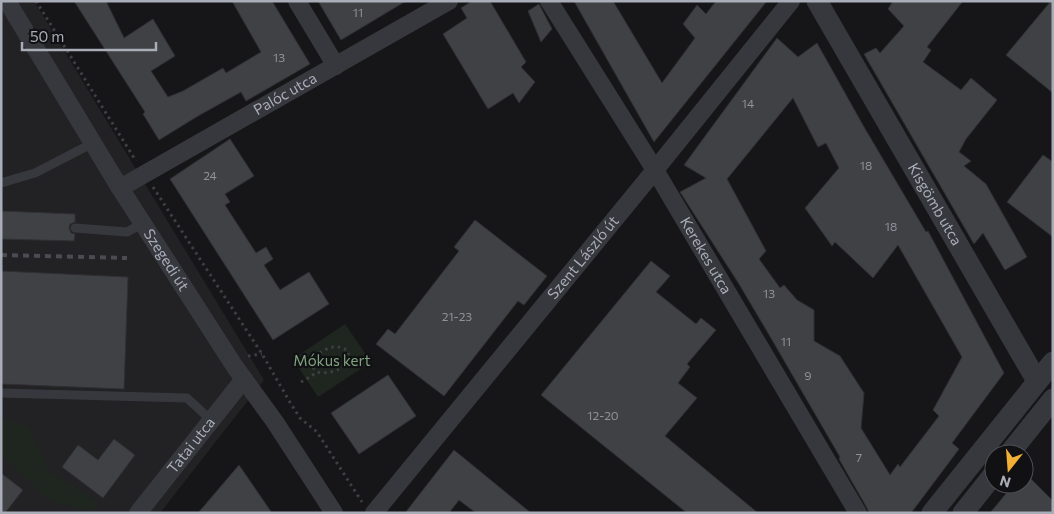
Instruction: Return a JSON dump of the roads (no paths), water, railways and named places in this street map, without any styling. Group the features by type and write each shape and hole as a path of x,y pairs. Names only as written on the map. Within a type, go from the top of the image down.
{"street":[{"name":"Szegedi út","path":"7,1 120,188 334,513"},
{"path":"297,1 336,66"},
{"name":"Palóc utca","path":"120,188 450,1"},
{"name":"Kerekes utca","path":"549,1 655,170 858,513"},
{"name":"Szent László út","path":"369,509 655,170 791,1"},
{"name":"Kisgömb utca","path":"817,1 1037,381 1052,403"},
{"path":"932,513 1053,362"},
{"name":"Tatai utca","path":"138,513 244,379"},
{"path":"1017,444 1052,403"},
{"path":"963,513 984,487"}],"lane":[{"path":"1,183 35,173 93,143"},
{"path":"75,228 126,232 143,223"},
{"path":"1,394 187,398 211,420"}],"railway":[{"path":"1,255 127,258"}],"park label":[{"name":"Mókus kert","path":"332,361"}]}
